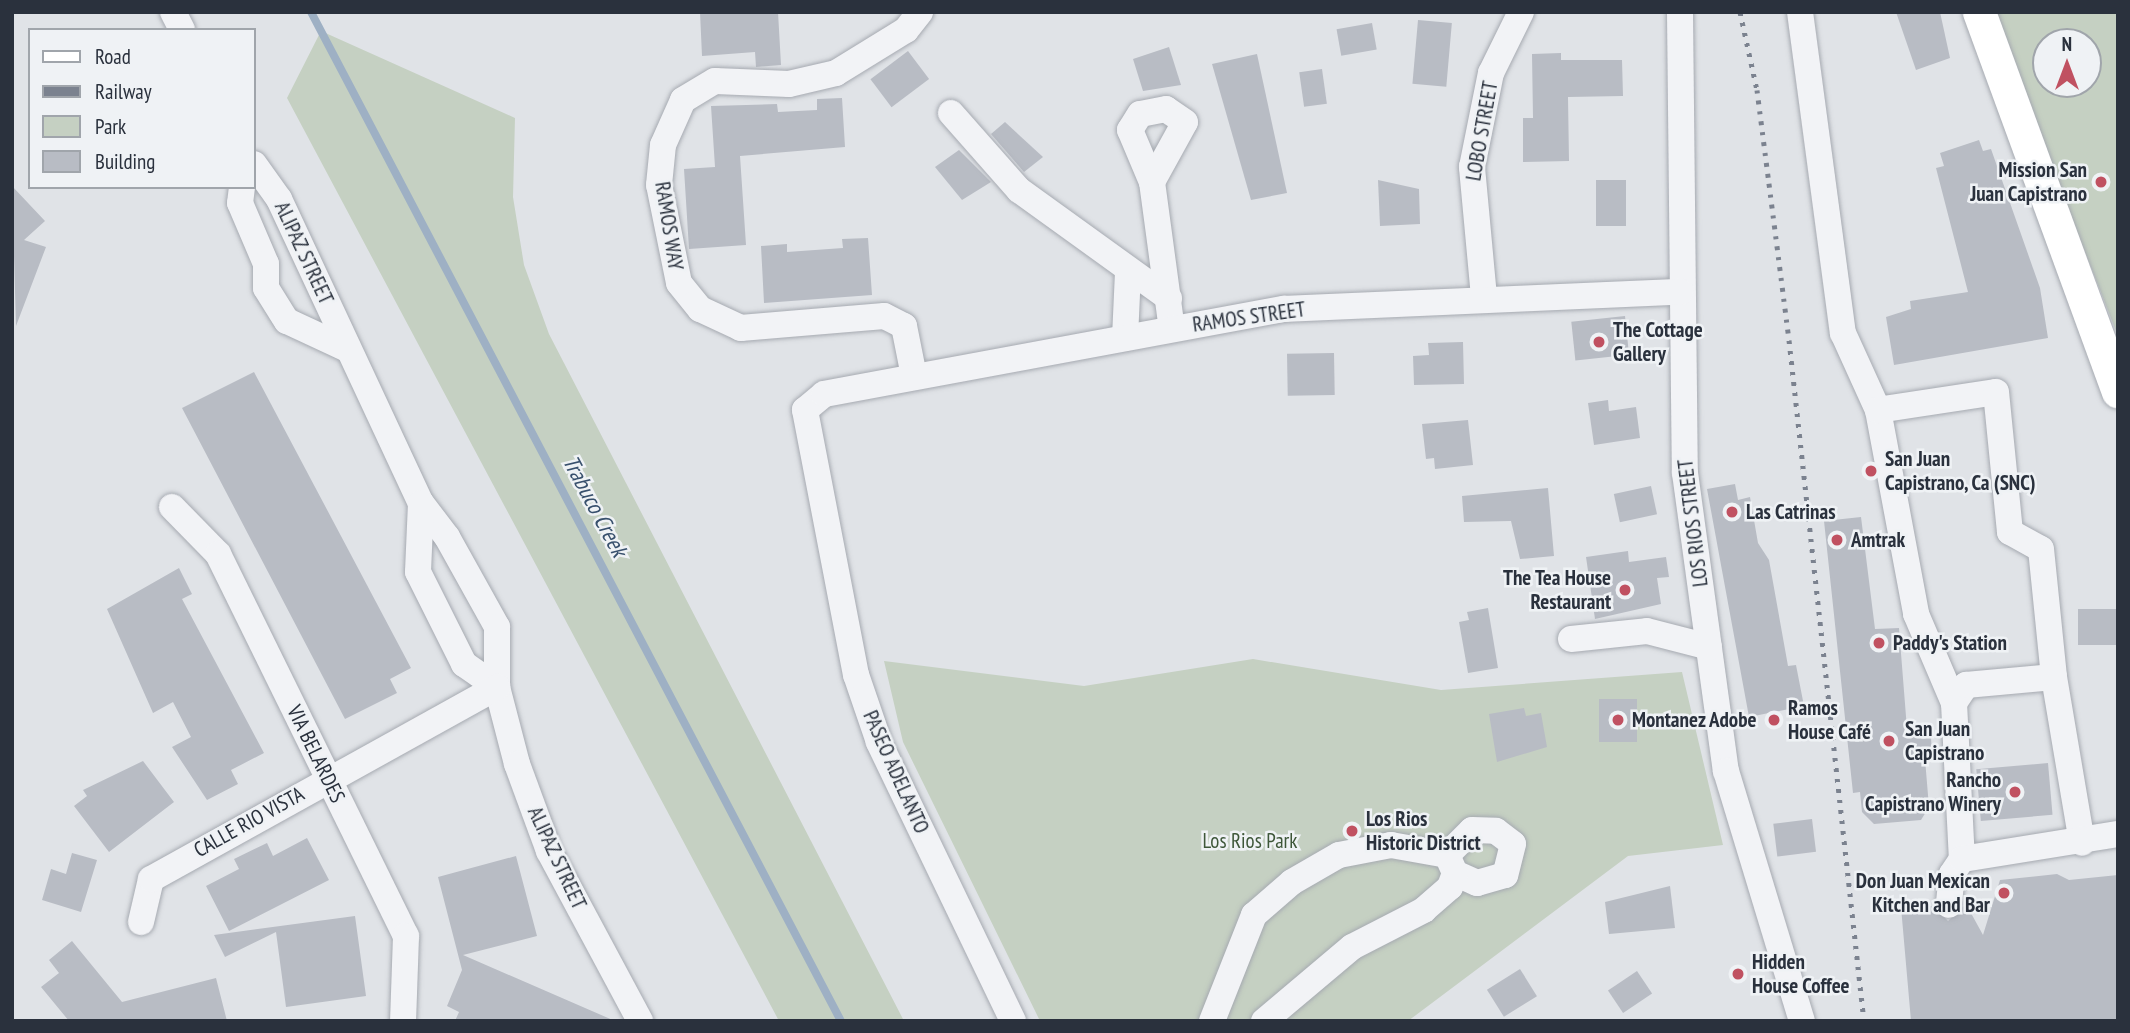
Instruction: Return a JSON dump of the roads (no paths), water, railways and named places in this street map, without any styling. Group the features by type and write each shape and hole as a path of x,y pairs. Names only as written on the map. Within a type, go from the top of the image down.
{"main road":[{"path":"1979,12 2118,391"}],"street":[{"path":"173,12 181,28"},
{"name":"RAMOS WAY","path":"914,376 904,326 884,316 741,328 700,309 679,283 659,185 663,145 683,100 715,81 789,84 836,73 906,30 920,12"},
{"name":"LOBO STREET","path":"1484,297 1472,167 1491,73 1521,12"},
{"name":"LOS RIOS STREET","path":"1680,12 1685,473 1726,771 1802,1021"},
{"path":"1800,12 1843,333 1878,410 1916,614 1954,703 1962,859 1952,874 1949,905"},
{"path":"951,113 1019,190 1169,298"},
{"name":"ALIPAZ STREET","path":"256,167 279,199 345,348 421,503 447,537 497,627 497,687 549,851 640,1021"},
{"path":"1152,182 1172,329"},
{"name":"ALIPAZ STREET","path":"242,189 240,202 266,264 266,288 287,321 345,348"},
{"path":"1125,338 1128,271"},
{"name":"RAMOS STREET","path":"824,394 1284,310 1484,297 1681,292"},
{"path":"1878,410 1996,392 2010,532 2041,549 2054,677 2082,844"},
{"name":"PASEO ADELANTO","path":"824,394 805,410 804,423 856,675 879,742 1013,1021"},
{"name":"ALIPAZ STREET","path":"421,503 418,572 464,664 497,687"},
{"name":"VIA BELARDES","path":"172,508 218,554 406,936 403,1021"},
{"path":"1571,639 1647,631 1709,647"},
{"path":"1954,703 1965,685 2054,677"},
{"name":"CALLE RIO VISTA","path":"141,922 150,879 328,778 497,687"},
{"path":"1962,859 2082,844 2118,834"},
{"path":"1212,1021 1254,915 1292,882 1339,855 1391,845 1451,864 1450,887 1424,910 1352,947 1264,1021"}],"waterway":[{"name":"Trabuco Creek","path":"311,12 841,1021"}],"railway":[{"path":"1740,12 1757,90 1789,340 1864,1021"}],"place":[{"name":"Mission San Juan Capistrano","path":"2101,182"},
{"name":"The Cottage Gallery","path":"1599,342"},
{"name":"San Juan Capistrano, Ca (SNC)","path":"1871,471"},
{"name":"Las Catrinas","path":"1732,512"},
{"name":"Amtrak","path":"1837,540"},
{"name":"The Tea House Restaurant","path":"1625,590"},
{"name":"Paddy's Station","path":"1879,643"},
{"name":"Montanez Adobe","path":"1618,720"},
{"name":"Ramos House Café","path":"1774,720"},
{"name":"San Juan Capistrano","path":"1889,741"},
{"name":"Rancho Capistrano Winery","path":"2015,792"},
{"name":"Los Rios Historic District","path":"1352,831"},
{"name":"Don Juan Mexican Kitchen and Bar","path":"2004,893"},
{"name":"Hidden House Coffee","path":"1738,974"}],"park label":[{"name":"Los Rios Park","path":"1250,841"}]}
